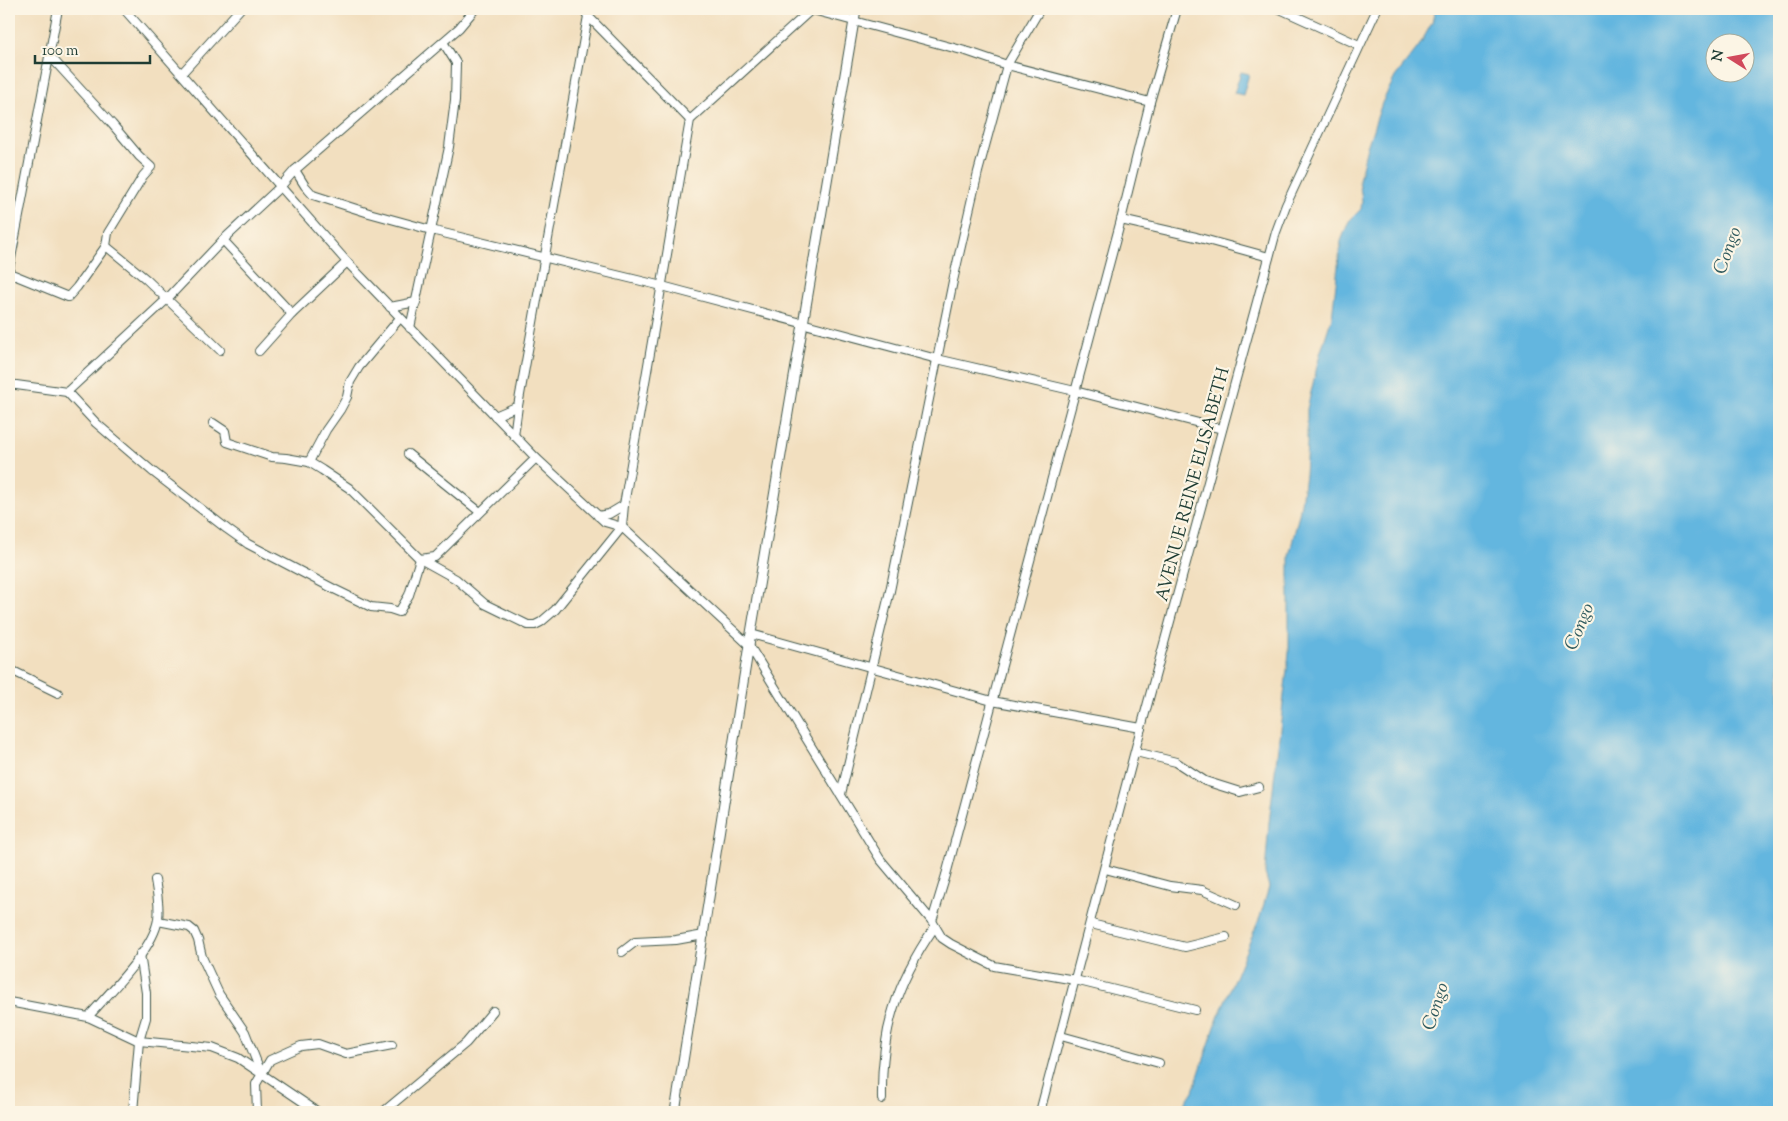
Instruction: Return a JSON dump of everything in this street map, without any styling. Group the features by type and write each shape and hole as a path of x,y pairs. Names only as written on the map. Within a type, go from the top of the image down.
{"main road":[{"path":"675,1112 749,645 856,9"}],"street":[{"path":"9,269 58,9"},
{"path":"124,9 347,262 514,436 598,516 605,522 622,527 749,645 880,859 933,924 942,938 994,966 1075,980 1195,1010"},
{"path":"182,73 240,9"},
{"path":"66,392 166,300 295,170 444,42 475,9"},
{"path":"583,9 690,120"},
{"path":"213,423 225,431 227,442 272,457 309,462 349,488 420,559 456,579 485,604 522,623 535,625 555,610 622,527 624,505 690,120 811,9 970,52 1007,65 1150,102"},
{"path":"841,794 890,591 978,172 1007,65 1040,9"},
{"path":"882,1099 881,1066 890,1016 903,982 933,924 1122,220 1150,102 1177,9"},
{"path":"1280,9 1359,45"},
{"name":"AVENUE REINE ELISABETH","path":"1040,1112 1141,728 1269,257 1286,205 1377,9"},
{"path":"514,436 544,257 588,16"},
{"path":"410,328 448,147 455,100 456,62 444,42"},
{"path":"9,274 68,296 78,287 106,246 108,233 143,176 151,167 49,55"},
{"path":"295,170 313,195 369,213 431,230 662,286 938,359 1075,391 1222,429"},
{"path":"1122,220 1196,237 1269,257"},
{"path":"224,240 292,314"},
{"path":"106,246 146,279 220,350"},
{"path":"259,351 292,314 347,262"},
{"path":"390,307 416,302"},
{"path":"309,462 326,430 340,410 350,382 358,367 400,318"},
{"path":"9,384 66,392 110,434 248,544 372,607 399,612 409,595 420,559"},
{"path":"495,416 518,406"},
{"path":"408,454 480,512"},
{"path":"420,559 434,557 536,458"},
{"path":"598,516 609,514 624,505"},
{"path":"751,634 992,701 1141,728"},
{"path":"9,669 58,694"},
{"path":"1136,752 1176,762 1205,781 1240,792 1259,786"},
{"path":"1105,869 1170,886 1177,885 1202,890 1236,905"},
{"path":"88,1017 126,975 154,932 158,921 159,909 156,880"},
{"path":"158,921 189,927 194,931 202,957 219,994 245,1032 261,1073"},
{"path":"1090,924 1185,947 1226,937"},
{"path":"622,952 635,942 676,940 704,935"},
{"path":"133,1112 138,1041 146,1018 146,993 140,954"},
{"path":"9,1002 88,1017 138,1041 212,1048 238,1058 318,1112"},
{"path":"383,1112 466,1043 493,1011"},
{"path":"1061,1036 1159,1063"},
{"path":"257,1112 256,1084 270,1060 301,1046 318,1044 346,1054 392,1045"}],"water":[{"name":"Congo","path":"1435,9 1779,9 1779,1112 1179,1112 1193,1091 1218,1018 1260,917 1269,887 1265,873 1269,823 1289,653 1289,556 1300,510 1305,475 1307,409 1320,354 1332,317 1341,241 1349,221 1361,209 1362,200 1359,180 1367,147 1382,103 1395,77 1419,46 1432,23"},
{"path":"1241,72 1249,74 1243,95 1234,93"}]}
